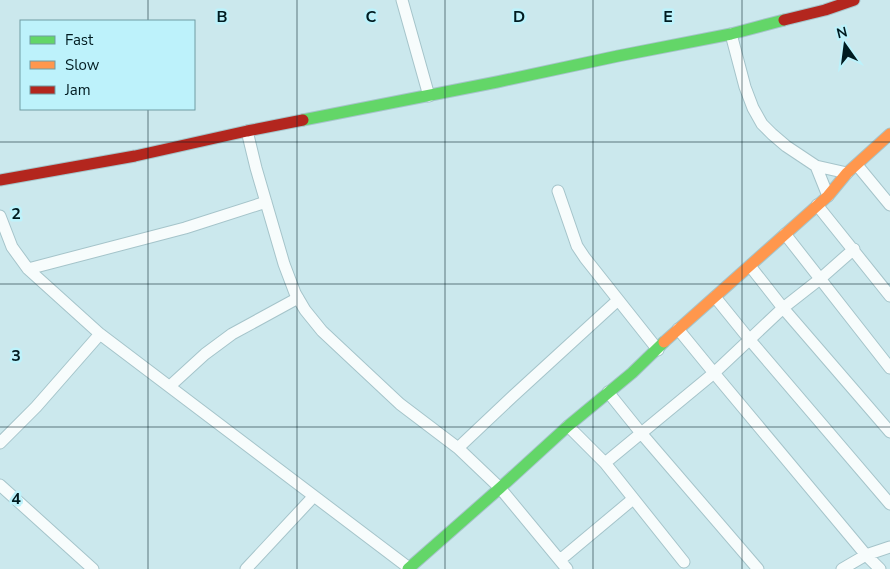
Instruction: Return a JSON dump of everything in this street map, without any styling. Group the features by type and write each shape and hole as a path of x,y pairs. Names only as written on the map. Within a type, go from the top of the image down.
{"street":[{"path":"402,0 429,96"},
{"path":"0,180 135,156 247,131 731,34 825,10 854,0"},
{"path":"731,34 745,87 762,124 786,146 816,166 847,173"},
{"path":"247,131 284,264 305,310 322,331 400,404 458,448 500,488 563,564 634,499"},
{"path":"0,216 12,247 28,269 100,334 409,569 568,426 658,350 678,329 828,196 847,173 890,134"},
{"path":"858,165 890,205"},
{"path":"816,166 828,196"},
{"path":"558,191 577,246 658,350"},
{"path":"28,269 185,228 266,202"},
{"path":"818,205 890,296"},
{"path":"785,234 890,368"},
{"path":"0,251 12,247"},
{"path":"605,463 714,372 783,308 854,249"},
{"path":"750,266 783,308 890,432"},
{"path":"715,297 890,504"},
{"path":"170,386 205,354 232,334 298,298"},
{"path":"458,448 618,300"},
{"path":"678,329 866,555 880,569"},
{"path":"0,443 36,407 100,334"},
{"path":"608,392 758,569"},
{"path":"568,426 605,463 684,562"},
{"path":"0,485 92,569"},
{"path":"246,569 314,496"},
{"path":"842,569 866,555 890,547"}],"traffic: fast":[{"path":"303,120 731,34 784,20"},
{"path":"408,569 568,426 632,373 664,342"}],"traffic: slow":[{"path":"664,342 828,196 847,173 890,134"}],"traffic: jam":[{"path":"784,20 825,10 854,0"},
{"path":"0,180 135,156 303,120"}]}
